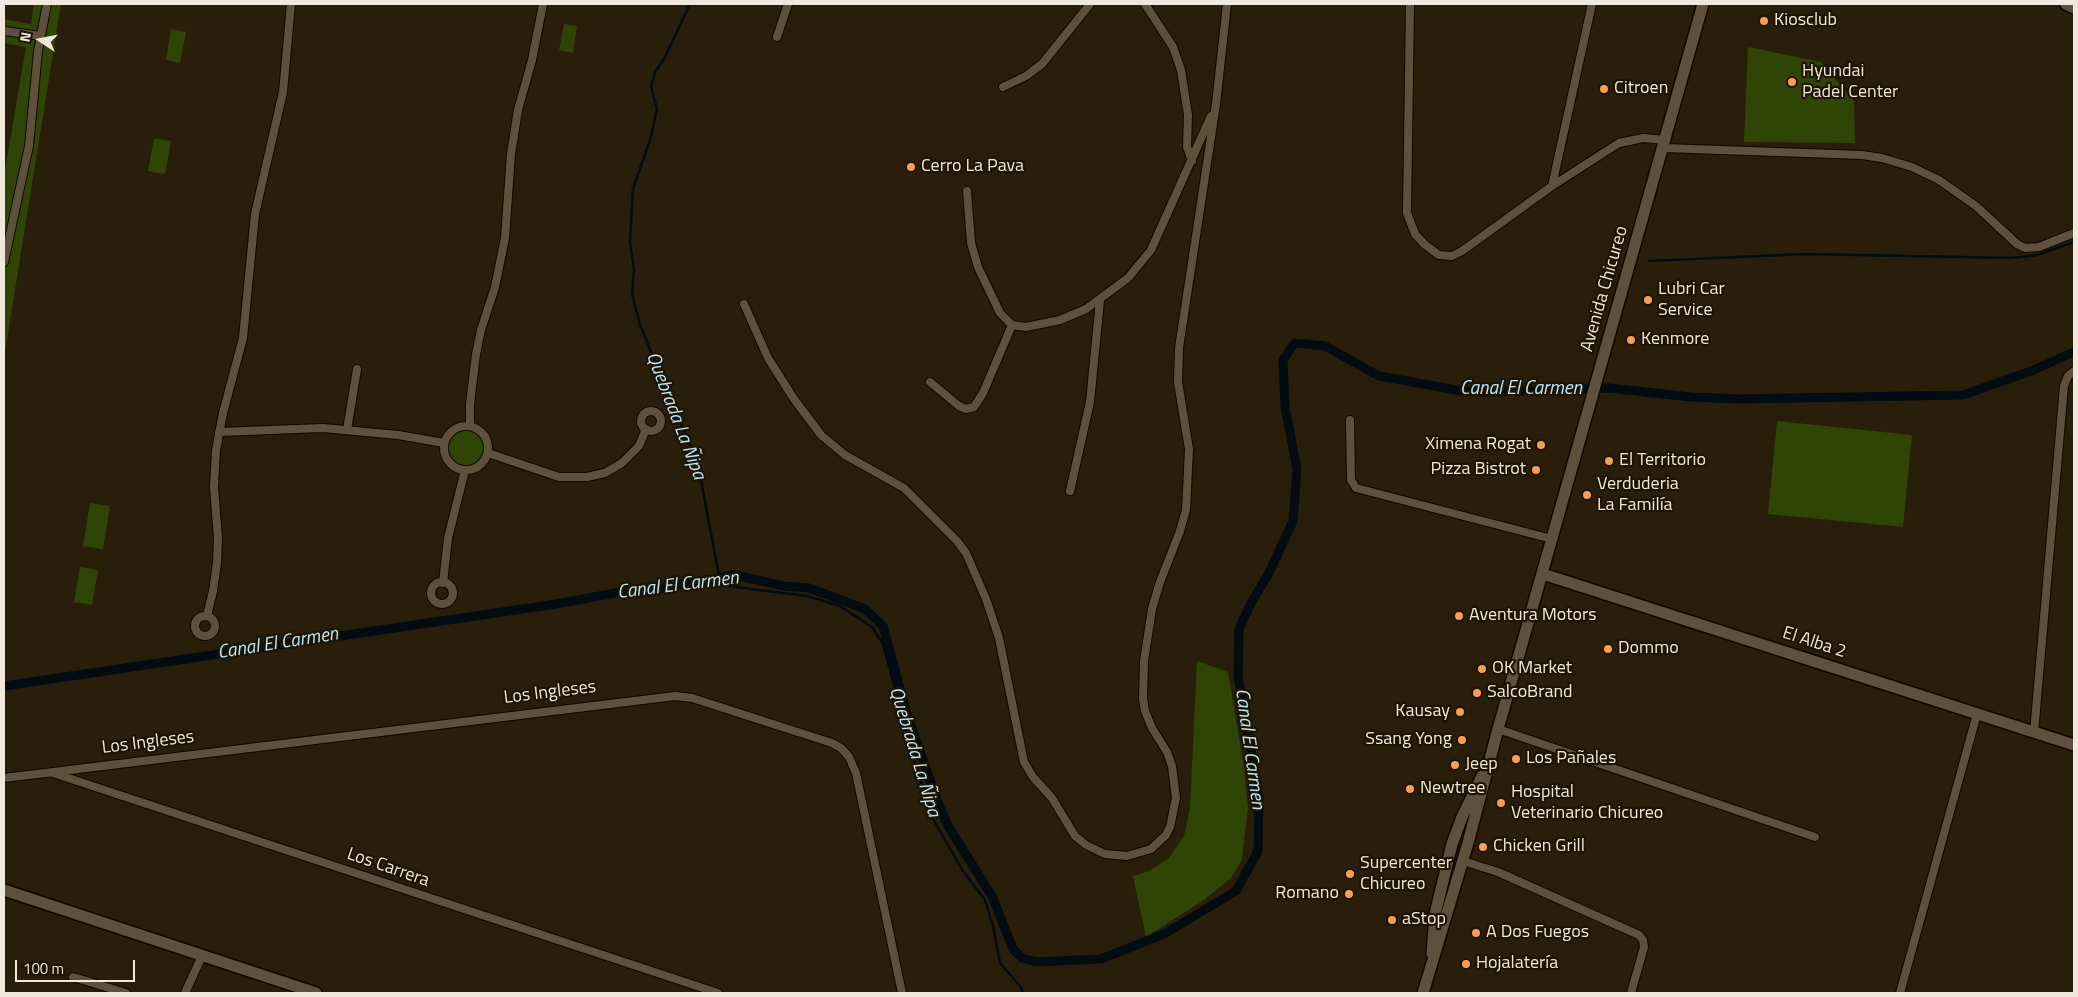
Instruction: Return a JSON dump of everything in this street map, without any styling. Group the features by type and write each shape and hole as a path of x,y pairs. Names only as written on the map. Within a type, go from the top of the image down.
{"main road":[{"name":"Avenida Chicureo","path":"1423,993 1442,936 1498,729 1704,4"},
{"path":"2066,4 2074,8"},
{"name":"El Alba 2","path":"1543,574 2074,745"},
{"name":"Avenida Chicureo","path":"1432,963 1436,914 1452,844 1462,817 1490,758"},
{"path":"4,890 316,993"}],"street":[{"path":"4,262 29,146 41,36 47,4"},
{"path":"207,616 214,591 217,563 218,538 214,476 219,432 240,354 245,325 255,214 283,92 291,4"},
{"path":"470,426 470,404 476,354 481,330 495,287 505,238 511,154 518,110 532,60 543,4"},
{"path":"777,37 788,4"},
{"path":"1003,87 1032,72 1042,64 1090,4"},
{"path":"1145,4 1173,48 1181,70 1188,115 1187,147 1192,161"},
{"path":"744,304 772,365 798,405 821,435 845,455 904,488 957,541 966,553 986,599 999,638 1024,762 1033,777 1052,798 1075,836 1093,849 1114,855 1140,854 1151,849 1166,836 1170,827 1175,791 1172,766 1167,752 1152,728 1145,711 1143,699 1144,661 1152,609 1186,510 1189,449 1179,395 1178,358 1216,104 1228,4"},
{"path":"1410,4 1407,214 1415,234 1434,252 1443,256 1452,256 1462,251 1552,186 1619,143 1643,138 1665,144 1862,155 1882,158 1912,167 1939,180 1976,206 2017,244 2025,248 2039,247 2074,233"},
{"path":"1552,186 1592,4"},
{"path":"4,31 41,36"},
{"path":"968,191 971,243 978,267 1000,313 1012,325 1026,327 1060,320 1086,309 1100,300 1128,278 1151,250 1216,104"},
{"path":"1070,491 1090,402 1100,300"},
{"path":"930,382 959,406 966,409 974,407 983,393 1012,325"},
{"path":"347,430 357,369"},
{"path":"2034,733 2064,386 2068,376 2074,371"},
{"path":"1350,420 1352,480 1356,488 1552,539"},
{"path":"470,426 480,430 486,438 488,453 480,466 465,470 450,463 445,454 444,443 448,434 456,428 470,426"},
{"path":"219,432 297,428 347,430 398,434 444,443"},
{"path":"488,453 559,477 587,477 605,473 622,463 639,446 646,429"},
{"path":"443,582 444,559 465,470"},
{"name":"Los Ingleses","path":"4,778 668,697 692,698 832,743 849,756 856,773 902,993"},
{"path":"1900,993 1977,714"},
{"path":"1498,729 1815,837"},
{"name":"Los Carrera","path":"50,772 718,993"},
{"path":"1463,861 1498,872 1639,935 1643,940 1644,947 1631,993"},
{"path":"185,993 202,956"},
{"path":"73,977 126,993"}],"green space":[{"path":"34,4 61,4 4,358 4,176 26,47 4,43 4,19 31,24"},
{"path":"564,24 577,26 573,53 559,50"},
{"path":"171,29 186,32 180,63 166,60"},
{"name":"Hyundai Padel Center","path":"1748,47 1821,62 1854,101 1855,143 1744,142"},
{"path":"154,138 171,141 165,174 148,171"},
{"path":"1777,421 1912,435 1903,527 1768,514"},
{"path":"466,430 473,431 479,435 483,441 483,455 479,461 473,465 466,466 459,465 453,461 449,455 448,448 449,441 453,435 459,431"},
{"path":"90,503 110,506 103,549 83,546"},
{"path":"80,567 98,570 92,605 74,602"},
{"path":"1197,661 1228,672 1244,768 1248,807 1242,859 1231,878 1204,900 1146,937 1133,876 1149,871 1168,859 1184,836 1190,808"}],"waterway":[{"name":"Quebrada La Ñipa","path":"690,4 665,57 655,72 651,87 657,109 651,137 633,189 630,242 634,269 632,294 640,325 698,464 719,576 727,586 807,596 840,606 872,627 883,644 915,764 933,819 963,871 985,900 993,926 1000,963 1021,987 1023,993"},
{"path":"1649,261 1805,254 2012,258 2037,255 2074,242"},
{"name":"Canal El Carmen","path":"4,686 556,604 621,592 652,590 735,575 784,586 809,588 865,609 883,626 907,714 937,800 948,826 992,896 1013,949 1022,958 1036,962 1101,959 1164,934 1236,891 1258,851 1259,798 1238,676 1239,629 1251,603 1269,573 1293,521 1297,469 1285,407 1283,360 1295,343 1325,346 1379,376 1462,391 1609,388 1691,397 1739,399 1963,395 2031,371 2074,352"}],"place":[{"name":"Kiosclub","path":"1764,21"},
{"name":"Hyundai Padel Center","path":"1792,82"},
{"name":"Citroen","path":"1604,89"},
{"name":"Cerro La Pava","path":"911,167"},
{"name":"Lubri Car Service","path":"1648,300"},
{"name":"Kenmore","path":"1631,340"},
{"name":"Ximena Rogat","path":"1541,445"},
{"name":"El Territorio","path":"1609,461"},
{"name":"Pizza Bistrot","path":"1536,470"},
{"name":"Verduderia La Familía","path":"1587,495"},
{"name":"Aventura Motors","path":"1459,616"},
{"name":"Dommo","path":"1608,649"},
{"name":"OK Market","path":"1482,669"},
{"name":"SalcoBrand","path":"1477,693"},
{"name":"Kausay","path":"1460,712"},
{"name":"Ssang Yong","path":"1462,740"},
{"name":"Los Pañales","path":"1516,759"},
{"name":"Jeep","path":"1455,765"},
{"name":"Newtree","path":"1410,789"},
{"name":"Hospital Veterinario Chicureo","path":"1501,803"},
{"name":"Chicken Grill","path":"1483,847"},
{"name":"Supercenter Chicureo","path":"1350,874"},
{"name":"Romano","path":"1349,894"},
{"name":"aStop","path":"1392,920"},
{"name":"A Dos Fuegos","path":"1476,933"},
{"name":"Hojalatería","path":"1466,964"}]}
